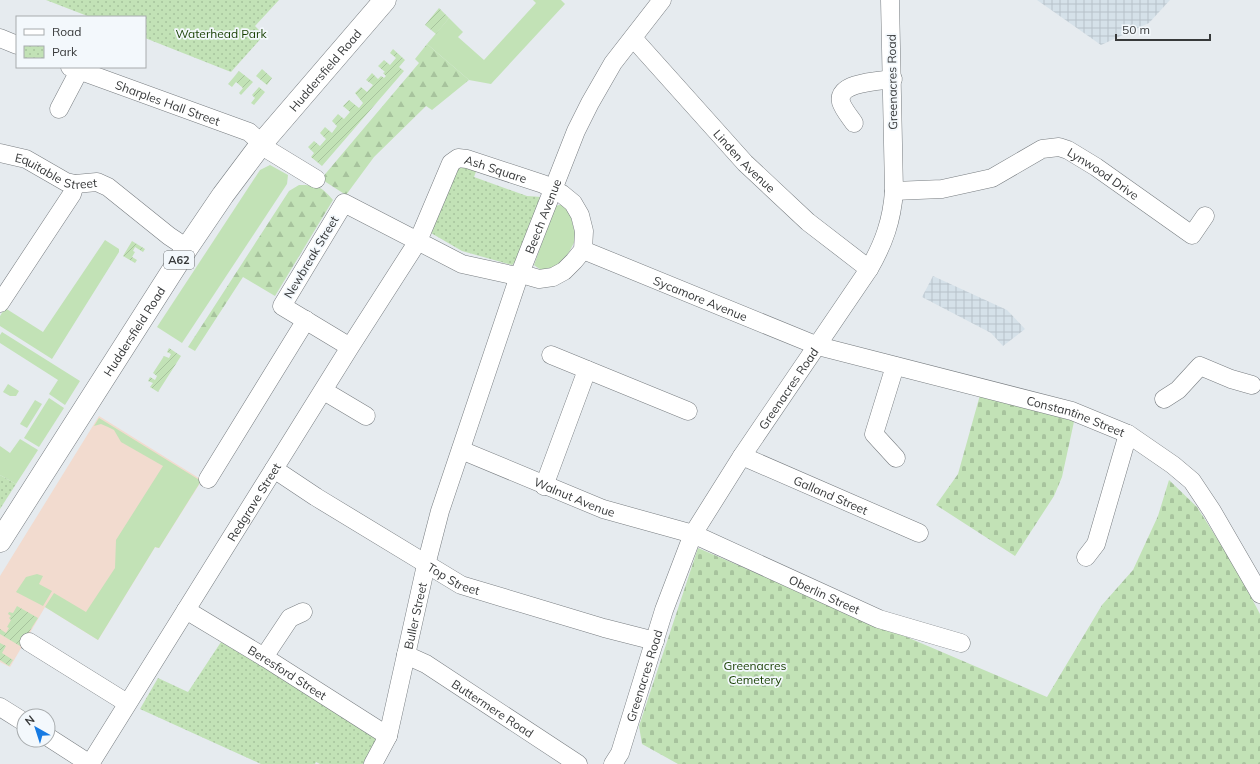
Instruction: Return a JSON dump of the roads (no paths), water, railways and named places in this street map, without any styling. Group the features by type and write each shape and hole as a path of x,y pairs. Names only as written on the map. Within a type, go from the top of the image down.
{"main road":[{"name":"Huddersfield Road","path":"0,541 187,248 262,143 385,0"}],"street":[{"name":"Beech Avenue","path":"461,450 519,276 553,188 590,103 613,63 662,0"},
{"name":"Greenacres Road","path":"613,764 620,753 674,581 693,534 742,456 869,269 885,239 889,227 894,191 893,79 890,0"},
{"path":"0,38 16,45"},
{"name":"Linden Avenue","path":"633,38 745,163 808,222 869,269"},
{"name":"Sharples Hall Street","path":"75,69 249,132 270,151 316,179"},
{"path":"59,109 75,69"},
{"path":"854,123 841,102 841,97 845,91 854,85 893,79"},
{"name":"Lynwood Drive","path":"894,191 942,189 992,178 1042,150 1059,147 1068,150 1096,167 1192,234 1205,216"},
{"name":"Equitable Street","path":"0,153 26,159 66,182 75,184 97,182 108,187 169,236 187,248"},
{"name":"Ash Square","path":"418,241 451,164 458,158 467,159 553,188"},
{"path":"0,303 72,194 75,184"},
{"path":"418,241 462,264 539,279 553,277 564,271 583,250 584,231 580,215 573,203 553,188"},
{"name":"Newbreak Street","path":"350,347 282,306 344,203 418,241"},
{"name":"Redgrave Street","path":"90,764 324,391 350,347 418,241"},
{"name":"Sycamore Avenue","path":"583,250 818,346"},
{"path":"208,479 306,320"},
{"name":"Constantine Street","path":"818,346 1072,411 1128,434 1173,465 1192,481 1212,511 1260,594"},
{"path":"550,355 688,411"},
{"path":"895,366 874,434 896,458"},
{"path":"1164,399 1178,390 1200,366 1231,380 1252,385"},
{"path":"544,486 587,370"},
{"path":"324,391 366,416"},
{"path":"1086,557 1096,544 1128,434"},
{"name":"Walnut Avenue","path":"461,450 544,486 603,508 693,534"},
{"name":"Buller Street","path":"373,764 388,736 426,565 440,511 461,450"},
{"name":"Galland Street","path":"742,456 920,533"},
{"name":"Top Street","path":"274,469 426,565 461,585 597,626 655,641"},
{"name":"Oberlin Street","path":"693,534 879,618 961,643"},
{"name":"Beresford Street","path":"186,610 264,657 388,736"},
{"path":"264,657 290,618 303,612"},
{"path":"29,642 127,703"},
{"name":"Buttermere Road","path":"406,655 426,664 578,764"},
{"path":"1,710 16,718"},
{"path":"56,742 90,764"}],"park label":[{"name":"Waterhead Park","path":"221,33"},
{"name":"Greenacres Cemetery","path":"755,672"}]}
